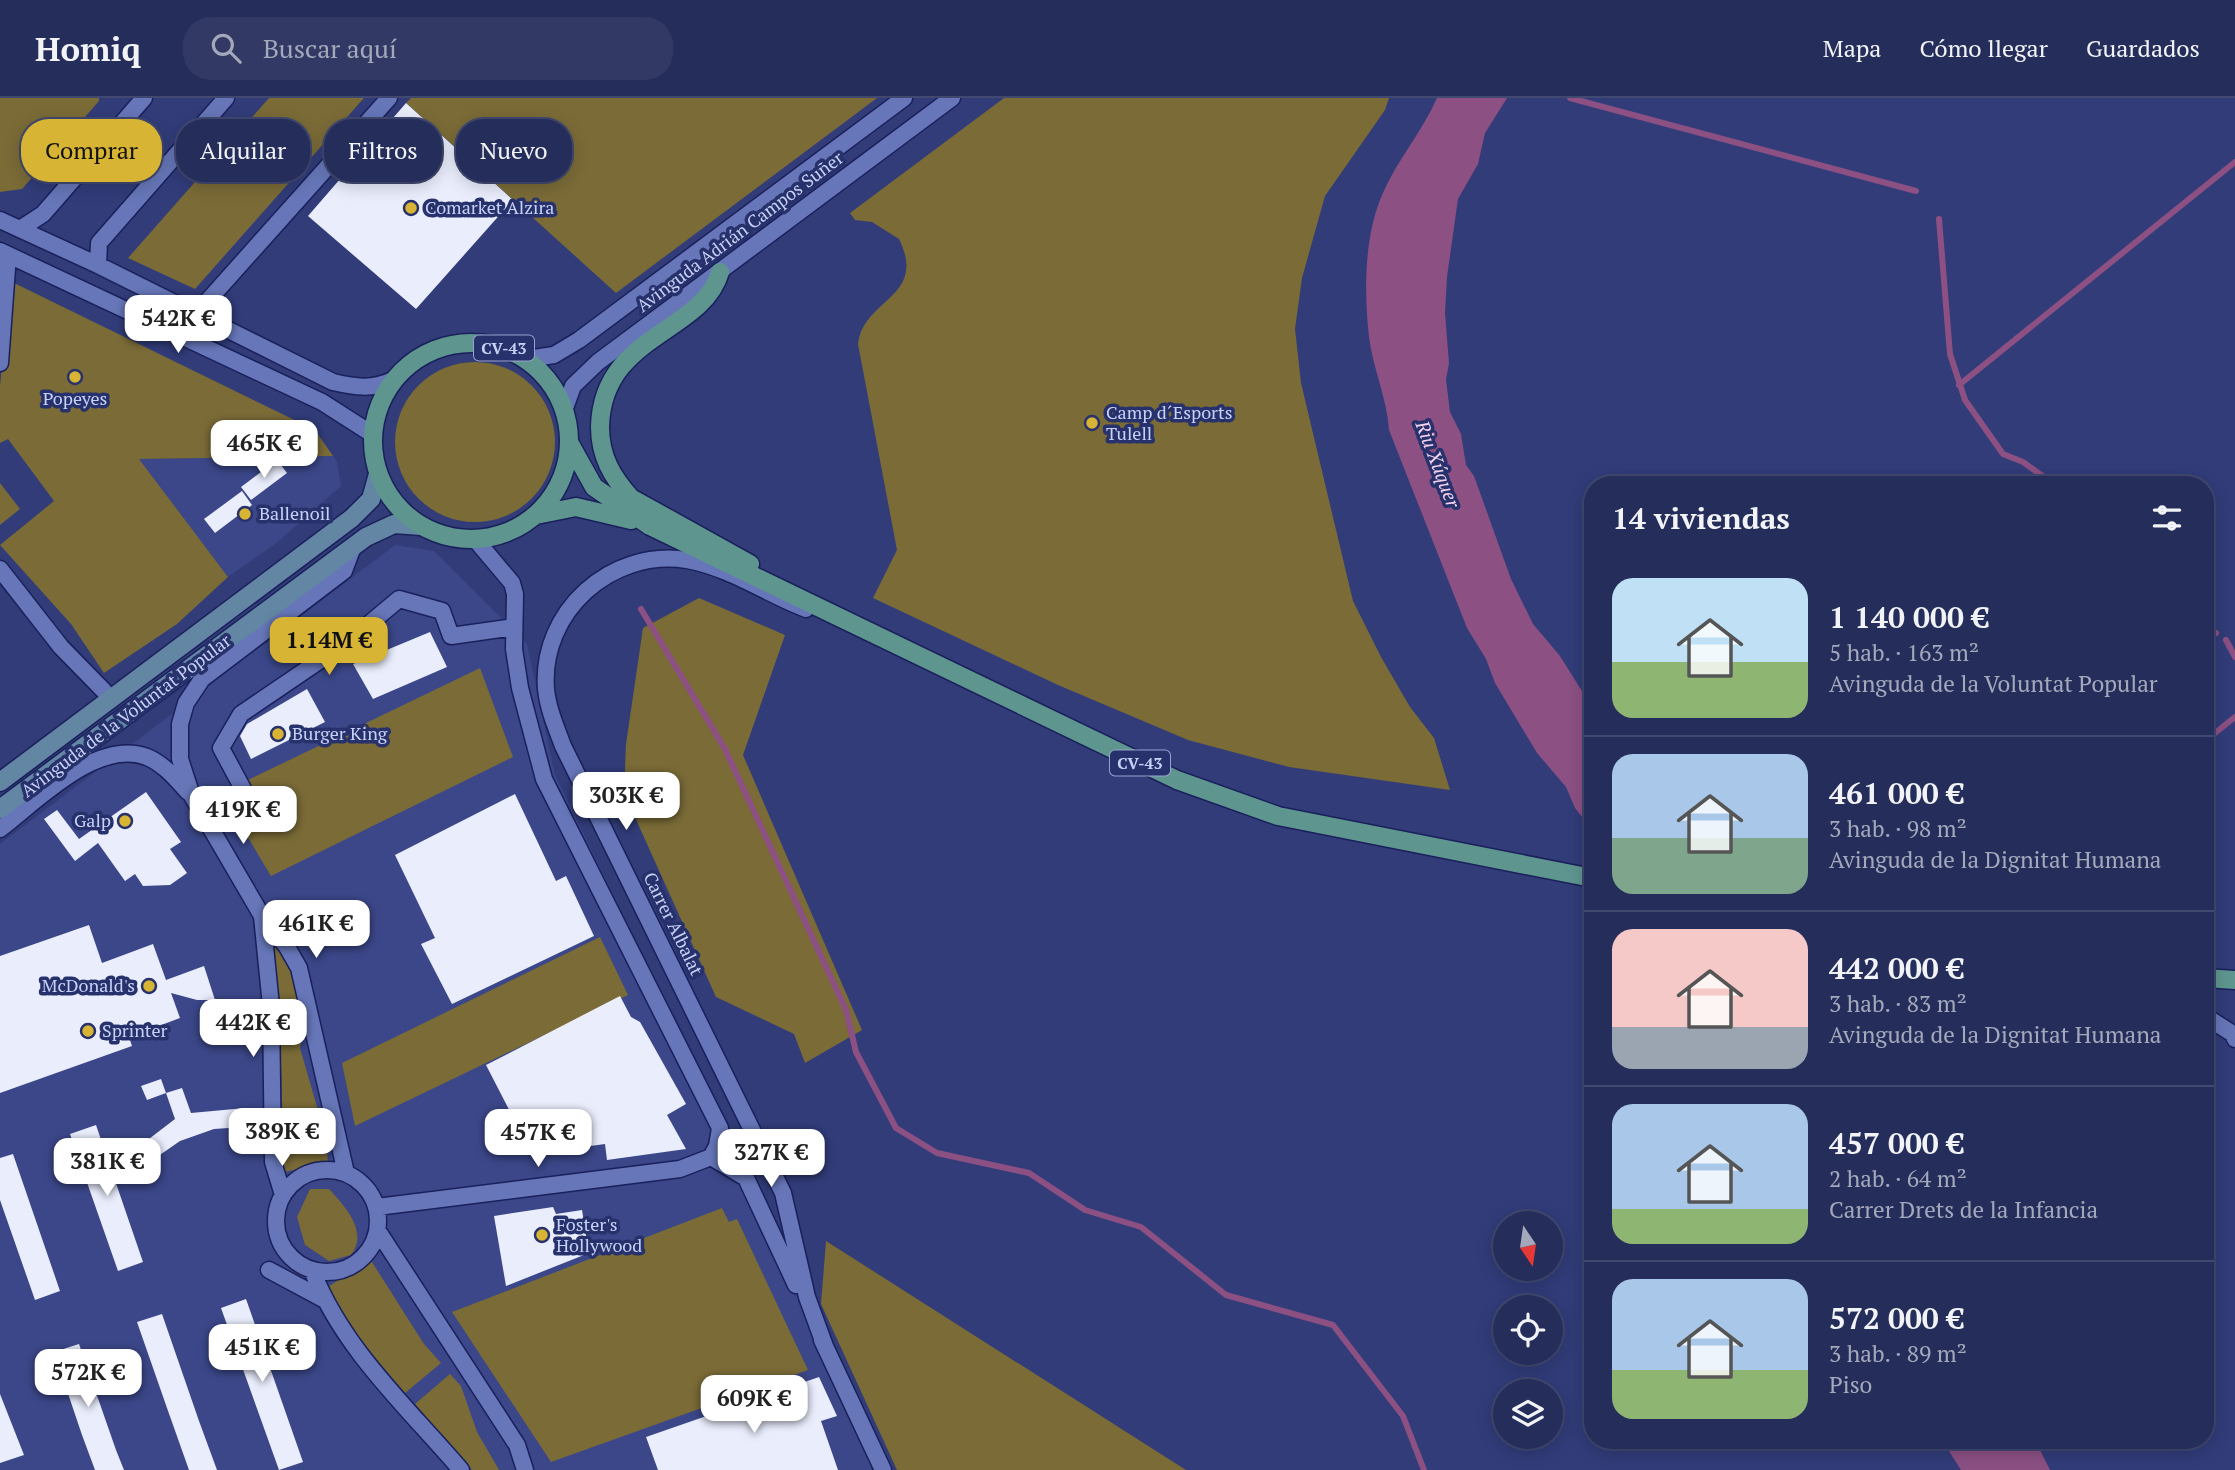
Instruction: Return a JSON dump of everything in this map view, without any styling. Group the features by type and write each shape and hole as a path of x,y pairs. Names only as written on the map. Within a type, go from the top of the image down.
{"main road":[{"path":"720,272 709,294 634,353 617,372 601,414 601,447 617,482 631,498 722,546 795,597"},
{"name":"CV-43","path":"470,342 500,346 527,359 550,380 565,408 570,444 564,475 552,497 536,515 508,532 475,539 447,536 421,526 403,512 388,495 378,474 372,434 379,406 393,380 414,360 451,345 470,342"},
{"name":"CV-43","path":"570,444 594,486 650,526 1177,780 1278,816 1584,876"},
{"name":"Avinguda de la Voluntat Popular","path":"0,782 352,518 371,499 378,474"},
{"name":"CV-43","path":"536,515 576,506 650,526"},
{"name":"Avinguda de la Voluntat Popular","path":"0,809 353,547 379,530 394,524 421,526"},
{"path":"2214,979 2235,980"}],"street":[{"path":"20,229 43,214 144,98"},
{"path":"99,265 99,243 226,98"},
{"path":"196,314 389,98"},
{"name":"Avinguda Adrián Campos Suñer","path":"527,359 554,355 579,340 904,98"},
{"name":"Avinguda Adrián Campos Suñer","path":"565,408 573,386 590,368 952,98"},
{"path":"0,220 99,265 333,382 359,388 379,386 393,380"},
{"path":"0,363 4,253 321,402 372,434"},
{"path":"377,1207 680,1169 711,1157 717,1146 720,1128 544,779 520,688 514,627 515,594 512,583 475,539"},
{"name":"Avinguda de la Voluntat Popular","path":"192,796 180,759 179,742 180,724 193,688 344,571 353,547"},
{"name":"Carrer Albalat","path":"826,1349 807,1297 783,1193 563,746 549,705 547,661 561,622 588,588 618,569 654,559 702,564 775,597 888,642"},
{"path":"0,569 61,647 104,691"},
{"path":"205,817 243,789 220,748 240,714 350,640 399,599 442,611 451,636 514,627"},
{"name":"Avinguda de la Voluntat Popular","path":"0,829 75,772 93,760 109,756 130,754 147,757 167,769 192,796"},
{"path":"192,796 262,916 288,947 299,968 346,1173"},
{"path":"262,916 271,1006 273,1162 283,1195"},
{"path":"2214,1022 2233,1034 2235,1039"},
{"name":"Carrer Albalat","path":"711,1157 746,1178 883,1470"},
{"path":"332,1170 346,1173 359,1181 370,1193 377,1207 378,1231 372,1247 360,1260 346,1269 329,1272 312,1270 288,1254 280,1241 276,1212 283,1195 292,1184 310,1173 332,1170"},
{"path":"378,1231 517,1445 525,1470"},
{"path":"269,1270 323,1299"},
{"path":"312,1270 323,1299 358,1354 461,1470"}],"shaded area":[{"path":"0,98 99,98 83,119 21,119 21,182 28,182 22,189 0,192"},
{"path":"269,98 364,98 345,119 324,119 324,143 310,159 310,119 250,119"},
{"path":"411,98 877,98 616,293 493,182 572,182 572,119 456,119 456,148 442,136 442,119 424,119 406,103"},
{"name":"Camp d´Esports Tulell","path":"1004,98 1389,98 1385,110 1325,196 1302,278 1295,329 1301,383 1353,601 1410,707 1434,738 1450,790 1289,767 1188,740 1058,685 873,598 897,550 858,344 862,329 871,316 900,286 906,274 906,259 899,239 872,222 855,220 850,213"},
{"path":"195,182 290,182 195,289 128,258"},
{"path":"10,281 315,430 333,456 139,459 228,577 177,624 104,673 71,624 0,545 54,501 8,439 0,443 0,386"},
{"path":"475,362 506,368 531,386 549,411 555,442 549,473 531,498 506,516 475,522 444,516 419,498 401,473 395,442 401,411 419,386 444,368"},
{"name":"Ballenoil","path":"333,456 337,462 341,486 279,541 228,577 138,459"},
{"path":"0,483 20,509 0,525"},
{"path":"395,545 434,551 527,644 555,775 893,1470 0,1470 0,844"},
{"path":"699,598 785,635 743,755 862,1030 805,1063 794,1034 716,997 624,793 626,744 643,628"},
{"path":"480,668 513,757 271,876 221,793"},
{"path":"600,937 628,995 355,1126 342,1063"},
{"path":"281,945 293,970 306,1018 300,1048 326,1138 328,1163 284,1172 279,995 270,947"},
{"path":"310,1189 329,1189 348,1211 357,1237 351,1255 329,1261 305,1245 297,1217"},
{"path":"722,1208 729,1222 737,1219 808,1370 551,1462 452,1312"},
{"path":"826,1241 1186,1470 897,1470 821,1304"},
{"path":"370,1259 424,1344 441,1363 405,1393 338,1315 328,1287"},
{"path":"450,1374 461,1386 477,1432 499,1470 472,1470 415,1404"}],"water":[{"name":"Riu Xúquer","path":"1437,98 1507,98 1485,133 1478,164 1458,199 1447,277 1445,313 1449,363 1446,380 1450,412 1461,434 1466,465 1474,476 1511,579 1533,624 1560,656 1584,694 1584,819 1575,808 1566,787 1537,753 1495,683 1486,659 1467,628 1389,430 1367,320 1369,247 1382,195"},
{"path":"1948,1449 2040,1449 2050,1470 1961,1470"}],"building":[{"name":"Comarket Alzira","path":"406,103 424,119 392,119"},
{"name":"Comarket Alzira","path":"442,136 456,148 456,182 493,182 513,200 416,309 308,216 337,182 442,182"},
{"path":"277,460 287,473 251,500 241,487"},
{"path":"242,491 252,505 215,533 204,519"},
{"path":"430,632 447,667 373,699 353,664"},
{"path":"307,689 325,722 251,759 240,736 247,724"},
{"path":"146,792 181,842 170,849 187,873 170,885 143,886 135,874 125,881 98,843 75,861 44,819 57,810 79,839"},
{"path":"515,794 556,881 566,876 594,936 452,1004 421,944 435,938 395,855"},
{"path":"89,925 102,963 153,944 166,980 204,966 215,1000 197,1000 171,993 180,1018 129,1037 132,1046 0,1093 0,956"},
{"path":"620,996 631,1017 640,1022 686,1104 667,1115 686,1149 607,1160 605,1144 532,1154 486,1065"},
{"path":"161,1079 166,1093 147,1100 141,1086"},
{"path":"182,1088 191,1113 245,1108 243,1127 214,1129 180,1141 154,1159 145,1142 175,1119 166,1093"},
{"path":"96,1125 143,1262 118,1271 70,1134"},
{"path":"13,1154 60,1291 35,1300 0,1200 0,1158"},
{"name":"Foster's Hollywood","path":"553,1207 556,1214 582,1210 589,1253 506,1286 494,1216"},
{"path":"246,1299 303,1462 279,1470 221,1308"},
{"path":"162,1314 217,1470 189,1470 167,1408 137,1322"},
{"path":"79,1344 124,1470 95,1470 82,1435 54,1352"},
{"path":"819,1377 837,1416 821,1421 838,1470 658,1470 646,1437"},
{"path":"0,1394 24,1455 0,1463"}],"waterway":[{"path":"1570,98 1916,191"},
{"path":"1959,385 2235,162"},
{"path":"1939,219 1950,354 1965,400 2003,454 2023,462 2042,476"},
{"path":"641,609 725,749 846,1010 856,1052 896,1128 937,1153 1029,1173 1085,1210 1141,1227 1226,1295 1333,1325 1403,1416 1424,1470"},
{"path":"2226,640 2235,657"},
{"path":"2214,734 2235,717"}],"place":[{"name":"Comarket Alzira","path":"411,208"},
{"name":"Popeyes","path":"75,377"},
{"name":"Camp d´Esports Tulell","path":"1092,423"},
{"name":"Ballenoil","path":"245,514"},
{"name":"Burger King","path":"278,734"},
{"name":"Galp","path":"125,821"},
{"name":"McDonald's","path":"149,986"},
{"name":"Sprinter","path":"88,1031"},
{"name":"Foster's Hollywood","path":"542,1235"}]}
